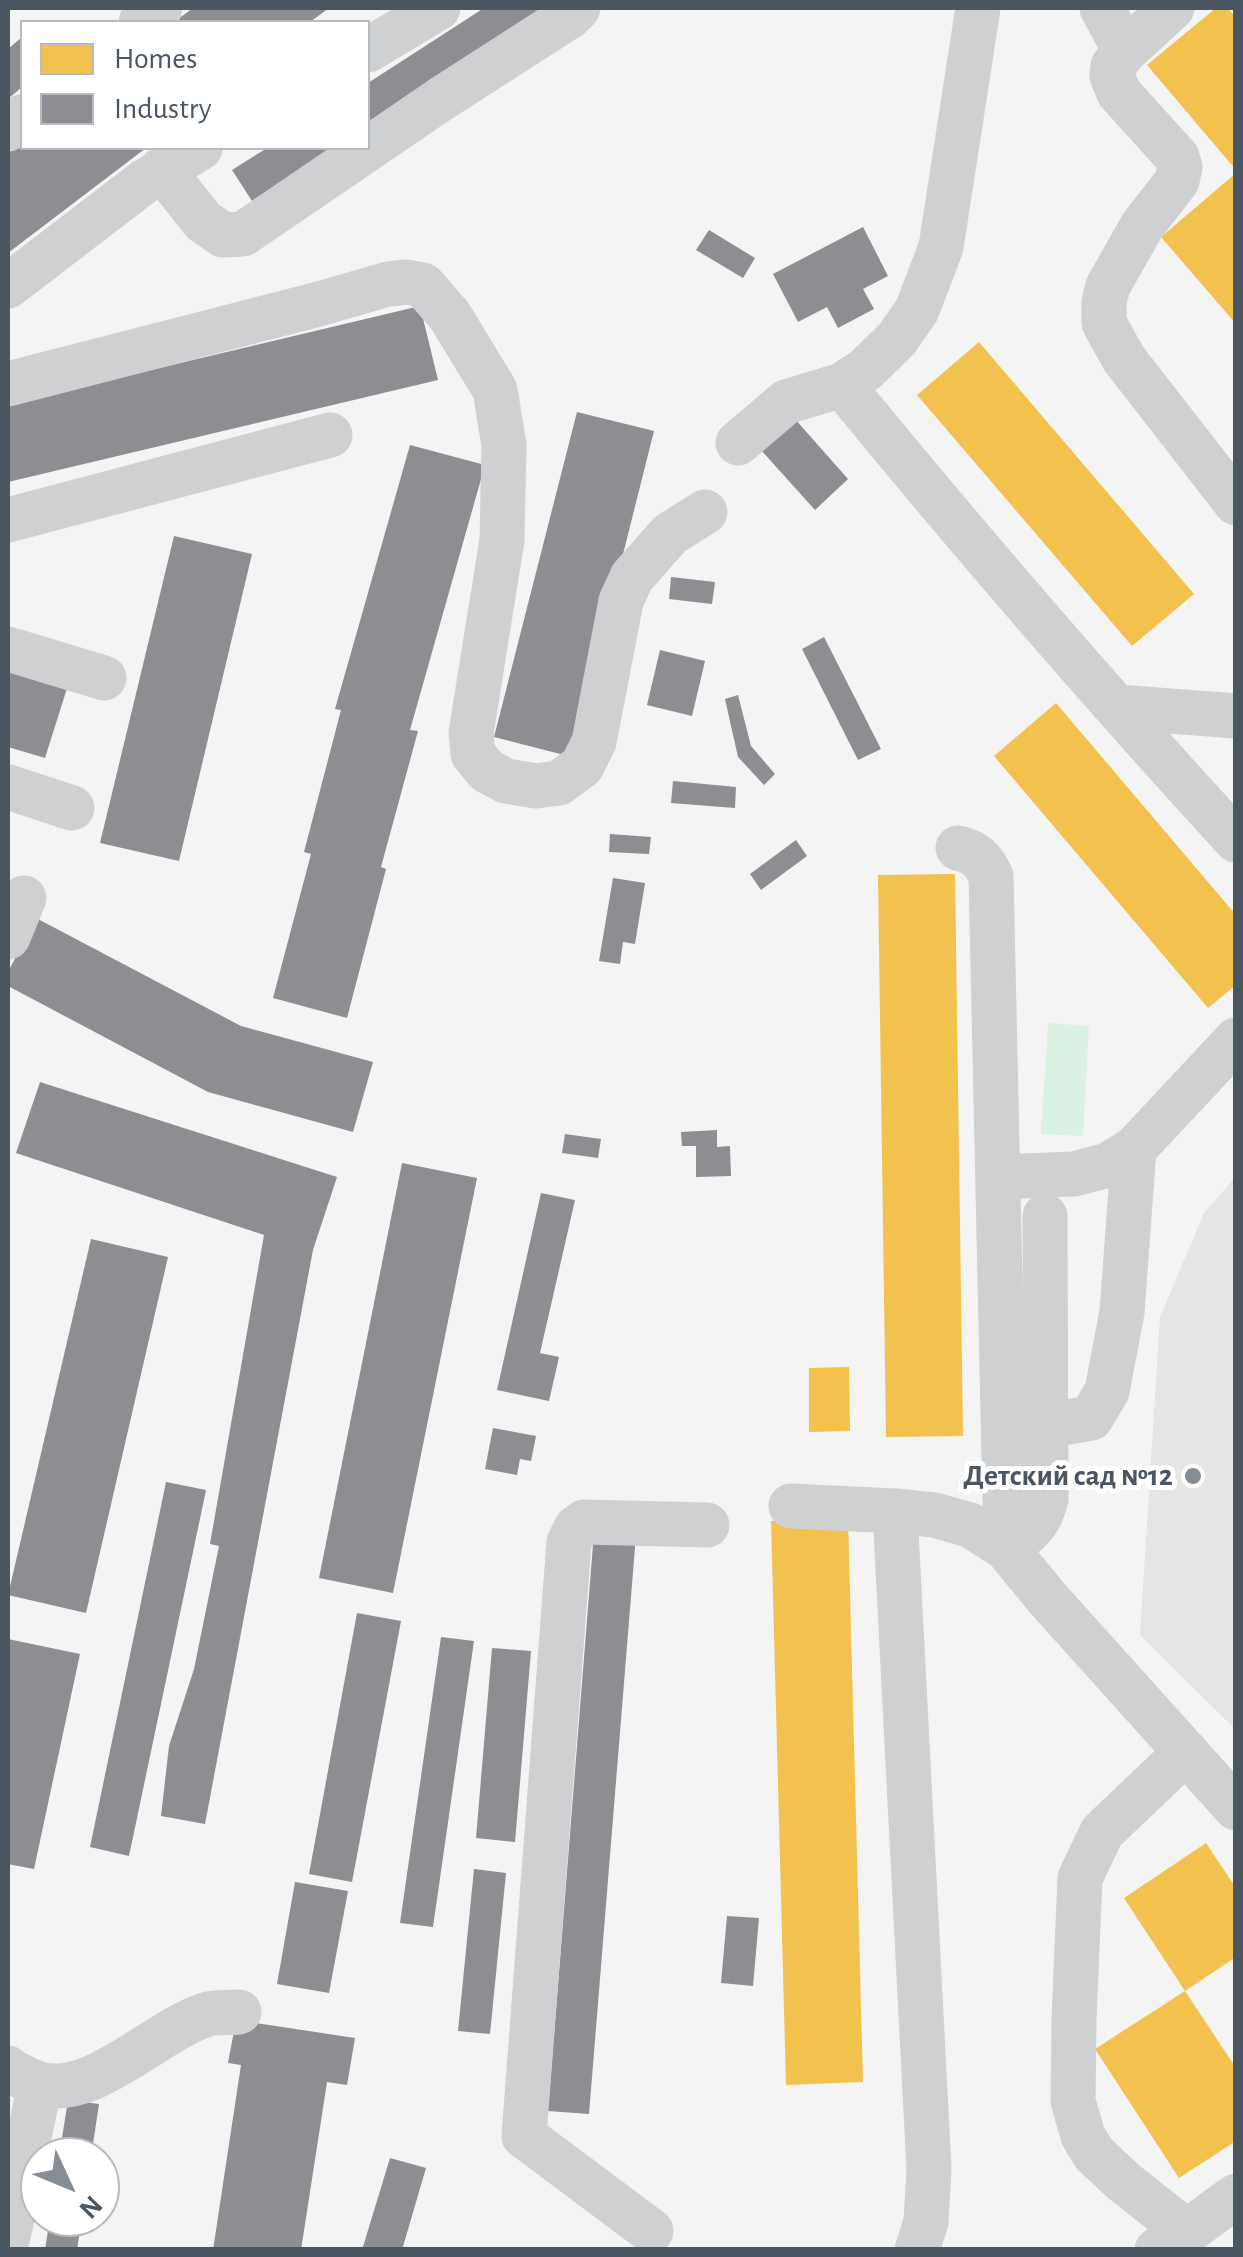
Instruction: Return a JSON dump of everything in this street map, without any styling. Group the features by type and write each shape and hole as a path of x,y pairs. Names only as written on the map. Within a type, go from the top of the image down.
{"street":[{"path":"370,49 438,8"},
{"path":"370,148 578,8"},
{"path":"738,443 786,402 842,385 865,370 898,339 917,310 942,247 978,8"},
{"path":"1102,8 1125,51"},
{"path":"1172,8 1114,66 1112,76 1119,92 1177,158 1180,167 1177,181 1142,226 1108,286 1104,323 1124,359 1231,489"},
{"path":"8,286 181,158 202,221 223,235 244,234 367,150"},
{"path":"8,384 388,284 422,285 450,316 495,390 504,445 502,540 471,733 473,754 487,771 506,782 536,786 560,783 582,766 594,742 626,589 670,534 705,512"},
{"path":"842,385 1116,709 1236,840"},
{"path":"8,520 330,434"},
{"path":"8,649 104,678"},
{"path":"1118,707 1236,716"},
{"path":"8,787 72,808"},
{"path":"958,848 973,852 991,876 1006,1548"},
{"path":"998,1177 1074,1174 1108,1165 1134,1149 1236,1040"},
{"path":"1046,1426 1090,1418 1108,1391 1122,1312 1134,1149"},
{"path":"1006,1548 1042,1516 1046,1499 1045,1216"},
{"path":"791,1506 934,1515 970,1525 1006,1548 1236,1808"},
{"path":"895,1511 929,2170 926,2222 917,2250"},
{"path":"651,2231 524,2136 570,1542 576,1528 584,1522 707,1524"},
{"path":"1186,1752 1102,1832 1080,1878 1073,2102 1083,2136 1094,2154 1172,2241 1236,2196"},
{"path":"8,2237 24,2076 66,2086 115,2067 145,2046 209,2014 239,2012"}],"shaded area":[{"name":"Детский сад №12","path":"1235,1178 1235,1729 1140,1635 1160,1317 1204,1213"}],"green space":[{"path":"1048,1023 1089,1026 1083,1136 1041,1134"}],"building: Homes":[{"path":"1216,8 1227,8 1236,17 1236,170 1147,65"},
{"path":"1236,173 1236,324 1161,237"},
{"path":"979,342 1194,594 1132,646 917,395"},
{"path":"1056,703 1236,915 1236,985 1208,1008 994,756"},
{"path":"955,874 963,1436 886,1437 878,875"},
{"path":"849,1367 850,1431 809,1432 809,1368"},
{"path":"848,1519 863,2082 786,2085 771,1521"},
{"path":"1206,1843 1236,1888 1236,1957 1185,1991 1124,1898"},
{"path":"1185,1991 1236,2068 1236,2141 1179,2178 1095,2049"}],"building: Industry":[{"path":"193,8 329,8 313,20 177,20"},
{"path":"484,8 553,8 370,126 370,82"},
{"path":"20,39 20,89 8,99 8,49"},
{"path":"20,140 20,150 143,150 8,253 8,149"},
{"path":"264,150 332,150 252,201 232,170"},
{"path":"863,227 888,276 863,289 874,309 838,328 827,307 798,322 773,274"},
{"path":"709,230 755,258 743,278 696,250"},
{"path":"420,306 438,380 8,482 8,404"},
{"path":"577,412 654,431 572,757 494,737"},
{"path":"795,419 848,479 815,510 761,450"},
{"path":"410,445 485,465 410,730 418,731 381,867 386,869 347,1018 273,998 311,854 304,852 341,710 335,709"},
{"path":"174,536 252,554 179,861 100,843"},
{"path":"671,577 715,582 712,604 669,599"},
{"path":"824,637 881,749 858,760 802,649"},
{"path":"660,650 705,661 692,716 647,705"},
{"path":"8,664 69,682 45,758 8,747"},
{"path":"738,695 751,746 775,774 764,785 738,757 725,699"},
{"path":"673,781 736,787 735,808 671,803"},
{"path":"610,834 651,837 649,854 609,852"},
{"path":"796,840 807,856 761,890 750,874"},
{"path":"613,878 645,883 635,944 623,942 620,964 599,961"},
{"path":"36,918 241,1026 373,1062 353,1132 208,1092 8,986 8,972"},
{"path":"40,1082 337,1177 313,1250 205,1824 161,1816 169,1746 194,1669 219,1546 210,1544 264,1235 16,1153"},
{"path":"717,1130 717,1147 730,1146 731,1176 696,1177 696,1146 682,1146 681,1132"},
{"path":"565,1134 601,1139 598,1158 562,1153"},
{"path":"402,1163 477,1178 393,1593 319,1578"},
{"path":"541,1193 575,1200 540,1353 559,1357 549,1401 497,1390"},
{"path":"91,1239 168,1257 86,1613 8,1595"},
{"path":"493,1428 536,1436 531,1461 520,1459 517,1475 485,1469"},
{"path":"166,1482 206,1490 129,1856 90,1847"},
{"path":"594,1532 636,1535 589,2114 548,2111"},
{"path":"357,1613 401,1621 352,1882 309,1874"},
{"path":"441,1637 474,1641 433,1927 400,1923"},
{"path":"8,1639 80,1654 34,1869 8,1864"},
{"path":"492,1648 531,1651 515,1842 476,1838"},
{"path":"474,1869 506,1873 490,2034 458,2031"},
{"path":"295,1882 348,1891 329,1993 277,1984"},
{"path":"727,1916 759,1918 753,1986 721,1983"},
{"path":"236,2020 355,2038 347,2085 327,2082 301,2250 213,2250 241,2065 228,2063"},
{"path":"68,2100 99,2104 94,2137 62,2137"},
{"path":"390,2158 426,2168 402,2250 362,2250"},
{"path":"47,2237 79,2237 77,2250 45,2250"}],"place":[{"name":"Детский сад №12","path":"1193,1476"}]}
